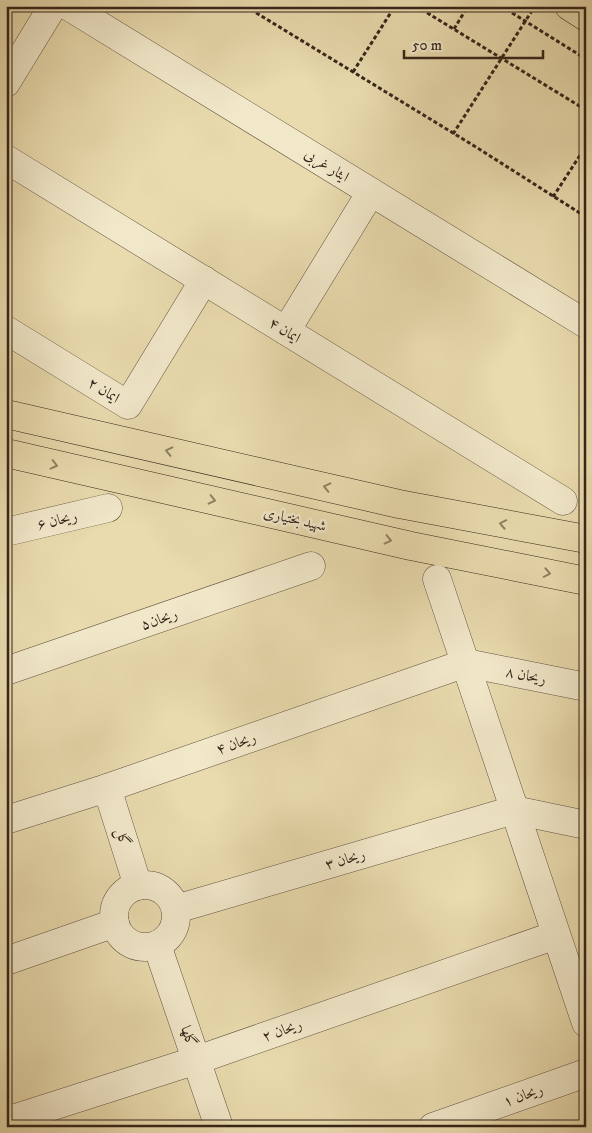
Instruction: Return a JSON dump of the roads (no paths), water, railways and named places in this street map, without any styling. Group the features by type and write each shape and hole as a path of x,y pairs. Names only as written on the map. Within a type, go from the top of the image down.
{"main road":[{"path":"569,6 586,17"},
{"path":"6,414 399,504 586,539"},
{"name":"شهید بختیاری","path":"6,453 420,548 586,580"},
{"path":"358,533 363,495"}],"street":[{"path":"6,83 53,6"},
{"name":"ایثار غربی","path":"68,6 586,324"},
{"name":"ایمان ۴","path":"6,159 563,501"},
{"path":"286,331 371,192"},
{"name":"ایمان ۲","path":"6,330 128,405 204,280"},
{"name":"ریحان ۶","path":"6,532 108,508"},
{"name":"ریحان۵","path":"6,671 311,566"},
{"path":"437,579 514,810 568,949 586,1023"},
{"name":"ریحان ۸","path":"466,663 586,687"},
{"name":"ریحان ۴","path":"6,820 107,788 466,663"},
{"name":"گل","path":"107,788 138,886"},
{"path":"514,810 586,825"},
{"name":"ریحان ۳","path":"176,909 514,810"},
{"path":"148,885 166,892 176,909 175,926 171,934 157,945 140,947 131,944 124,938 115,923 114,913 117,904 129,889 138,886 148,885"},
{"path":"6,961 115,923"},
{"name":"گلها","path":"157,945 219,1127"},
{"name":"ریحان ۲","path":"6,1122 197,1060 568,949"},
{"name":"ریحان ۱","path":"433,1127 586,1073"}]}
